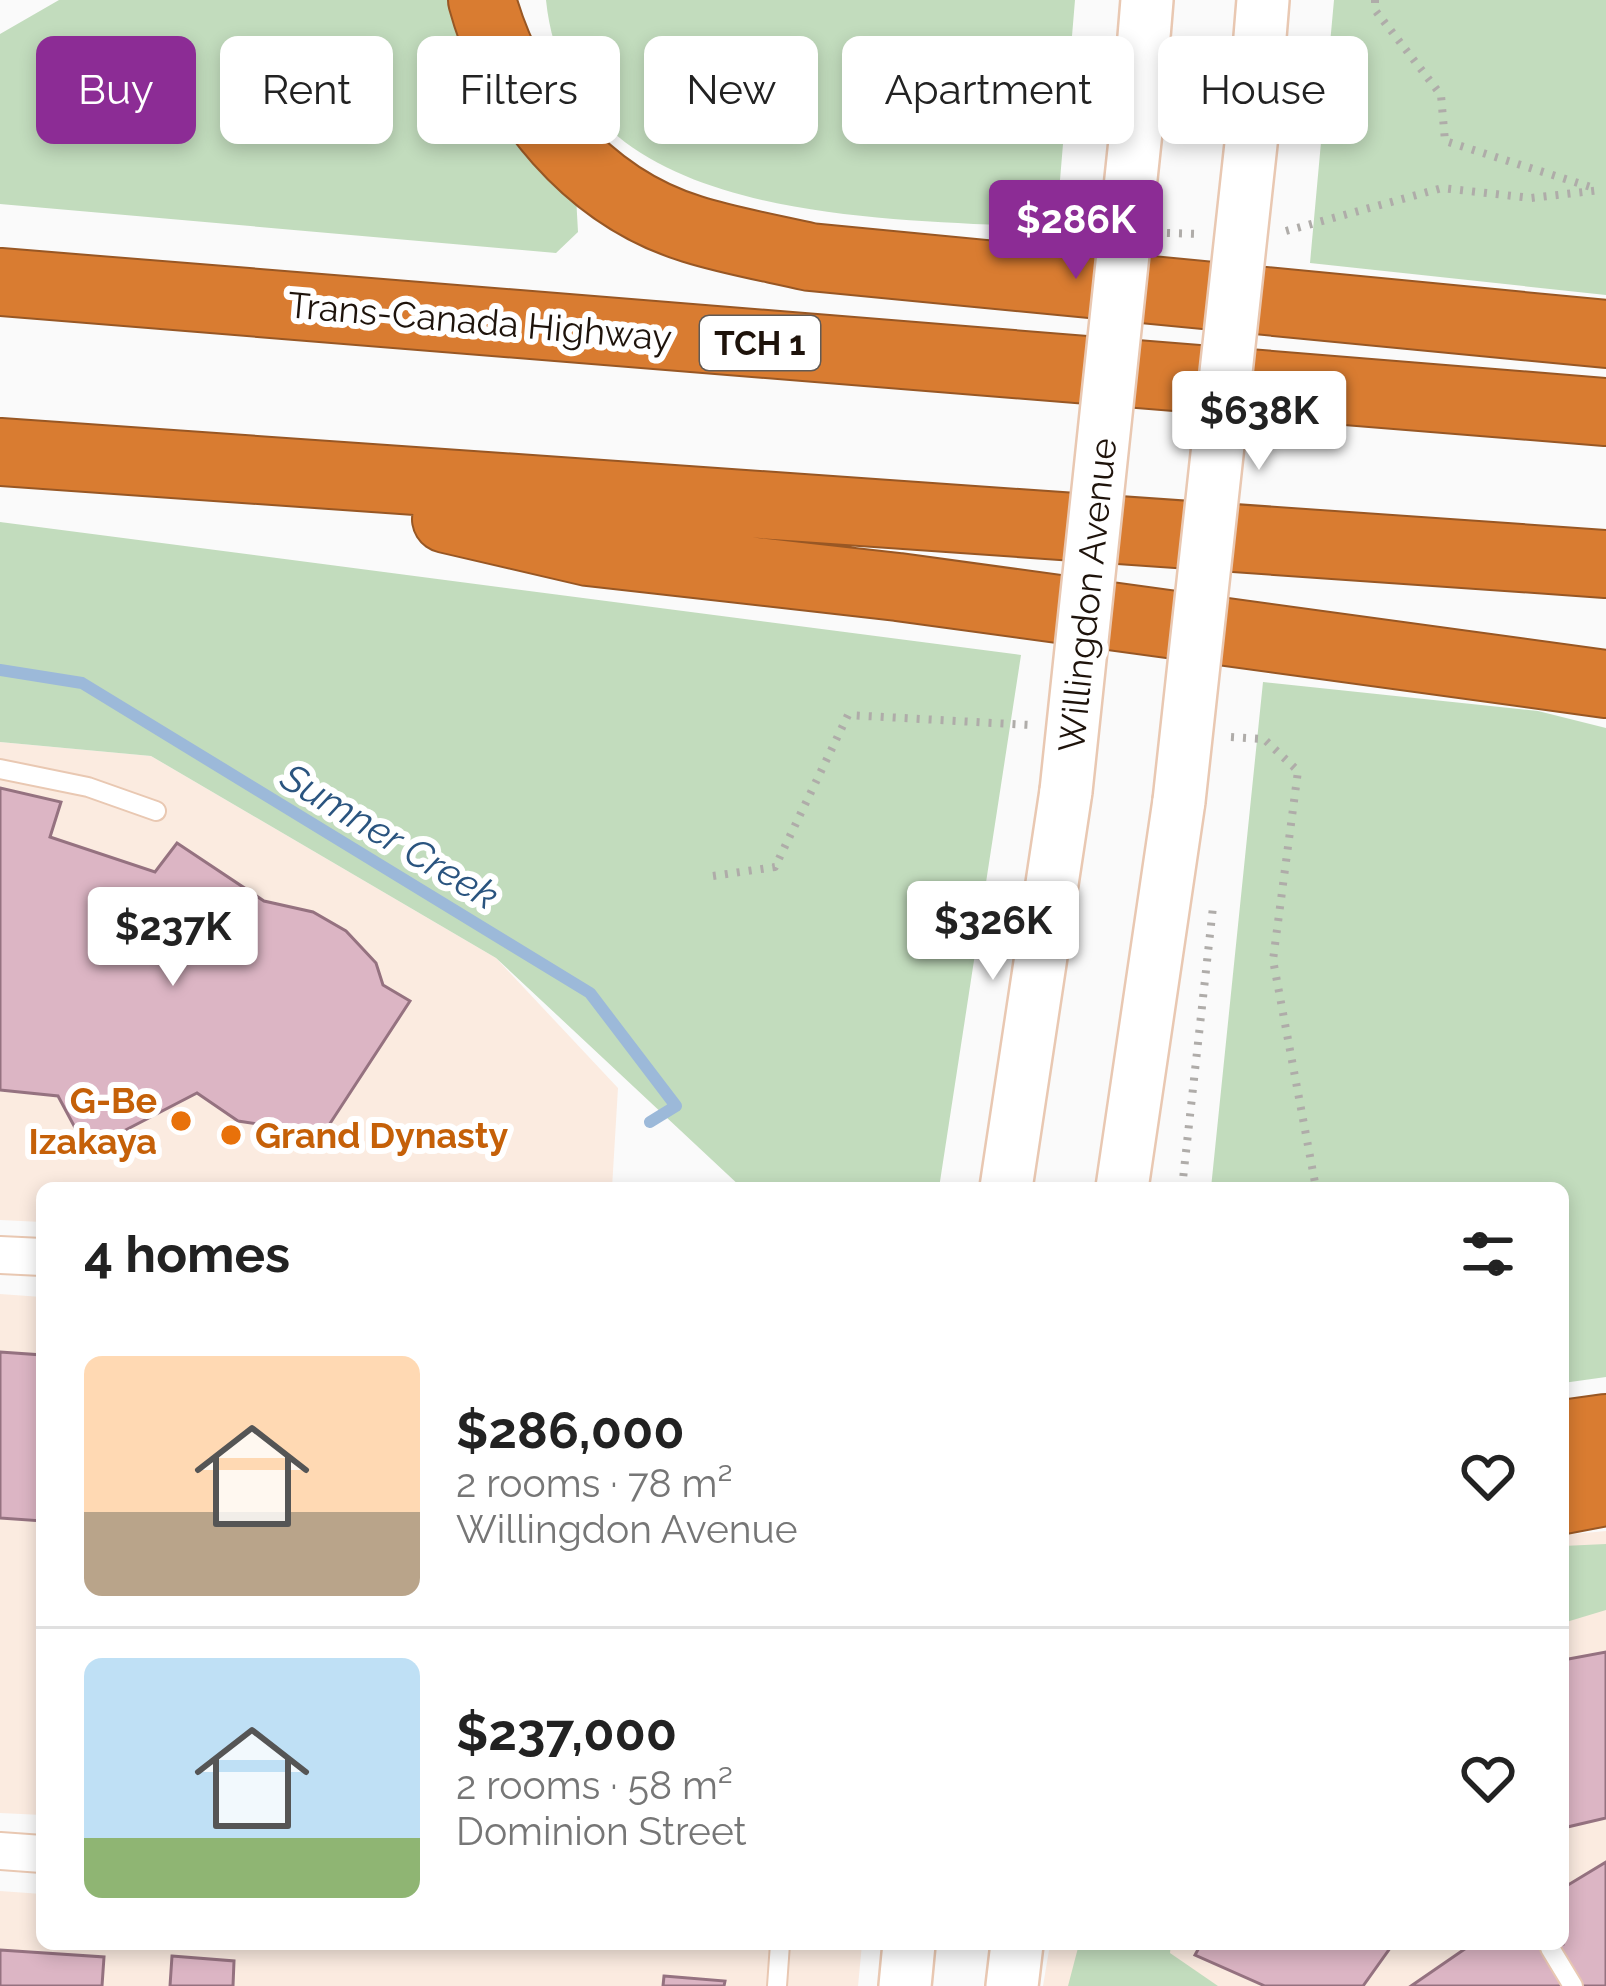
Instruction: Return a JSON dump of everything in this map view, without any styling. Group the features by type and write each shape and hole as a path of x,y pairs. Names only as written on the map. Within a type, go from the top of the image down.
{"highway":[{"path":"482,0 494,44 534,113 605,186 689,229 810,257 1606,334"},
{"name":"Trans-Canada Highway","path":"0,282 1606,412"},
{"path":"0,422 110,462"},
{"path":"0,452 1606,565"},
{"path":"250,473 589,552 898,587 1606,684"},
{"path":"1569,1433 1606,1428"},
{"path":"1569,1499 1606,1492"}],"main road":[{"name":"Willingdon Avenue","path":"1007,1182 1066,791 1148,0"},
{"path":"1123,1182 1179,800 1263,0"},
{"path":"905,1986 908,1950"},
{"path":"1012,1986 1016,1950"}],"street":[{"path":"0,1255 36,1257"},
{"path":"0,1851 36,1854"}],"lane":[{"path":"0,769 88,787 156,811"},
{"path":"777,1986 779,1950"},
{"path":"1551,1950 1573,1986"}],"path":[{"path":"1375,0 1375,10 1441,95 1445,141 1606,191"},
{"path":"713,876 775,867 848,715"},
{"path":"1183,1182 1215,890"}],"shaded area":[{"path":"0,742 151,756 496,958 618,1088 612,1182 36,1182 36,1222 0,1220"},
{"path":"0,1294 36,1297 36,1815 0,1813"},
{"path":"1606,1531 1606,1986 1043,1986 1049,1950 1569,1950 1569,1534"},
{"path":"0,1891 36,1894 36,1950 861,1950 858,1986 0,1986"}],"green space":[{"path":"59,0 452,0 461,36 417,36 417,144 526,144 576,196 578,232 556,253 0,204 0,34"},
{"path":"546,0 1075,0 1072,36 842,36 842,144 1063,144 1056,228 826,212 746,196 673,170 620,136 620,36 557,36"},
{"path":"1334,0 1606,0 1606,295 1310,263 1321,144 1368,144 1368,36 1331,36"},
{"path":"0,522 1021,655 940,1182 736,1182 496,958 151,756 0,742"},
{"path":"1263,682 1538,711 1606,728 1606,1377 1569,1382 1569,1182 1212,1182"},
{"path":"1606,1544 1606,1610 1569,1621 1569,1546"},
{"path":"1077,1950 1170,1950 1218,1986 1068,1986"}],"building":[{"path":"0,788 61,802 50,837 155,872 177,843 264,901 313,912 346,931 376,963 383,985 410,1001 314,1148 283,1128 238,1121 197,1093 87,1150 58,1096 0,1090"},
{"path":"0,1352 36,1355 36,1521 0,1518"},
{"path":"1606,1652 1606,1818 1569,1827 1569,1659"},
{"path":"1606,1862 1606,1986 1411,1986 1463,1950 1569,1950 1569,1884"},
{"path":"0,1950 104,1957 102,1986 0,1986"},
{"path":"1198,1950 1389,1950 1363,1986 1265,1986 1195,1955"},
{"path":"172,1956 234,1961 233,1986 170,1986"},
{"path":"664,1976 725,1981 724,1986 663,1986"}],"waterway":[{"name":"Sumner Creek","path":"0,670 82,683 590,993 676,1106 650,1122"}],"place":[{"name":"G-Be Izakaya","path":"181,1121"},
{"name":"Grand Dynasty","path":"231,1135"}]}
